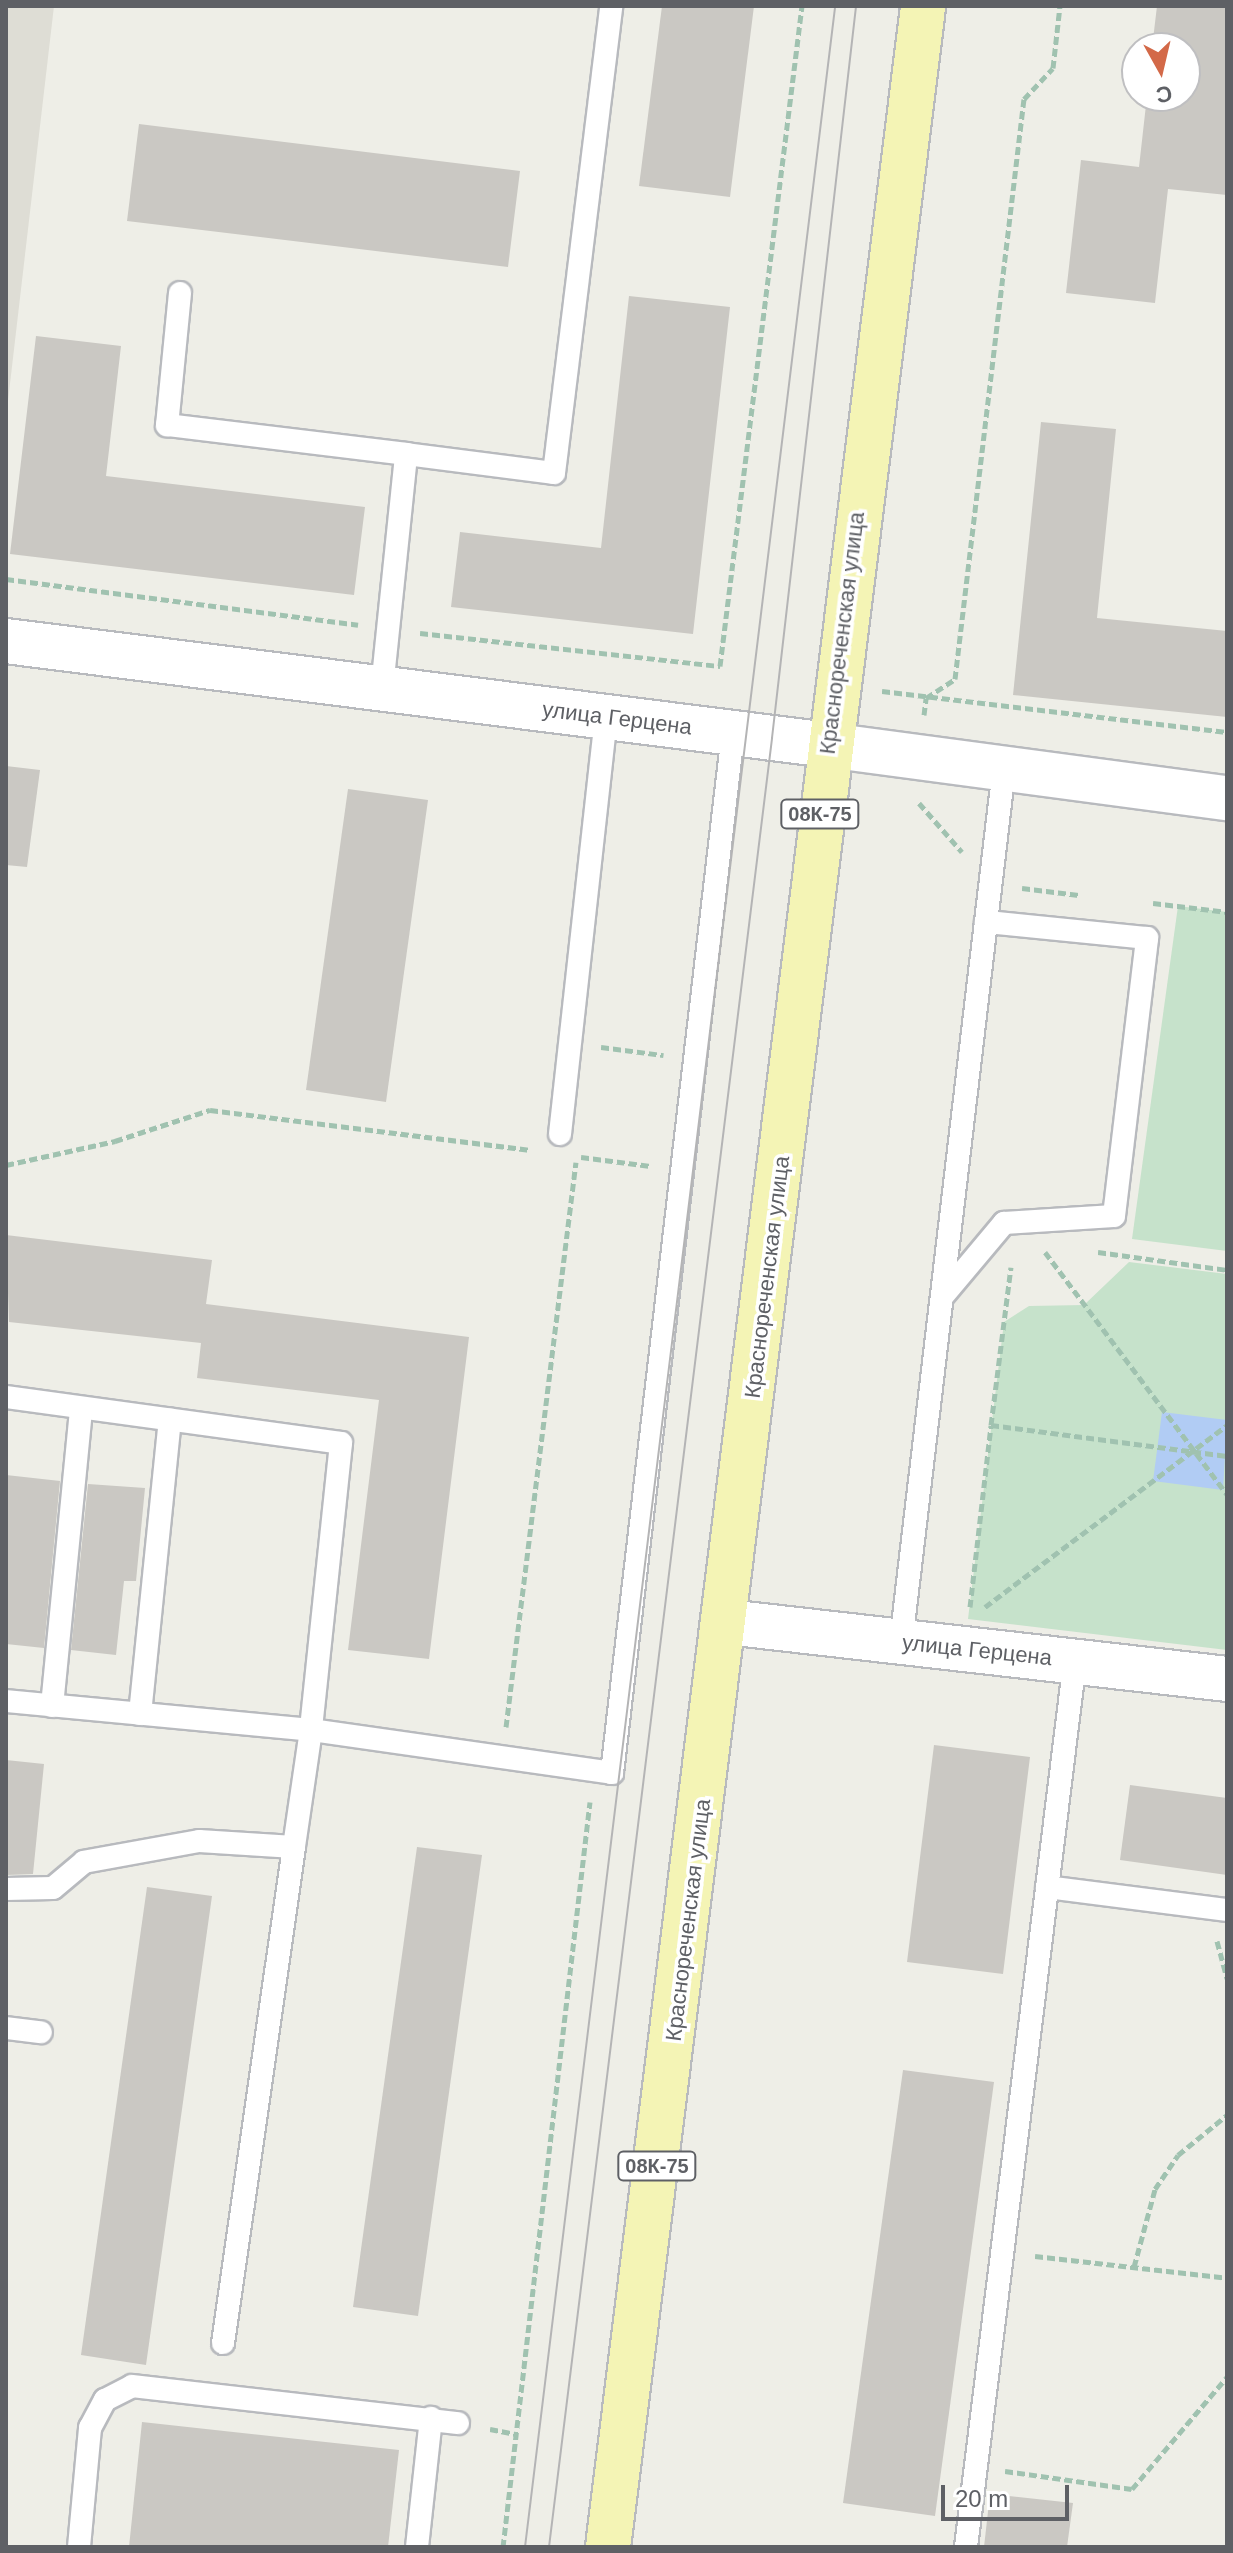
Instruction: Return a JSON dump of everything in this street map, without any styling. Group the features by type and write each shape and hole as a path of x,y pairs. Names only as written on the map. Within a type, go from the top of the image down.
{"main road":[{"name":"Краснореченская улица","path":"608,2547 727,1622 828,745 923,6"}],"street":[{"name":"улица Герцена","path":"6,641 1227,798"},
{"name":"улица Герцена","path":"727,1622 1227,1679"}],"lane":[{"path":"180,293 167,425 554,473 611,6"},
{"path":"382,688 406,454"},
{"path":"562,1144 606,717"},
{"path":"6,1701 311,1730 612,1773 733,733"},
{"path":"901,1642 1004,769"},
{"path":"942,1297 1004,1223 1114,1216 1144,969 1147,938 986,922"},
{"path":"6,1397 341,1443 311,1730 223,2343"},
{"path":"52,1706 81,1408"},
{"path":"140,1714 170,1420"},
{"path":"966,2547 1075,1661"},
{"path":"6,1889 53,1888 84,1862 199,1841 294,1847"},
{"path":"1047,1887 1227,1910"},
{"path":"6,2028 41,2032"},
{"path":"79,2547 90,2428 105,2400 132,2386 458,2423"},
{"path":"417,2547 431,2418"}],"path":[{"path":"720,666 802,6"},
{"path":"922,728 926,698 955,679 1024,99 1053,68 1060,6"},
{"path":"881,691 1227,732"},
{"path":"913,796 990,884 1084,895"},
{"path":"1147,902 1227,912"},
{"path":"602,1031 600,1047 680,1057"},
{"path":"6,1165 115,1141 210,1110 535,1151"},
{"path":"562,1144 577,1157 666,1168"},
{"path":"502,1757 577,1157"},
{"path":"1055,1246 1039,1244 1192,1452 1227,1494"},
{"path":"1086,1251 1227,1270"},
{"path":"1013,1257 968,1619 1227,1425"},
{"path":"991,1425 1227,1456"},
{"path":"1134,2267 1155,2189 1178,2155 1227,2115"},
{"path":"1003,2252 1227,2278"},
{"path":"977,2467 1132,2489 1227,2377"}],"shaded area":[{"path":"6,6 54,6 6,418"}],"green space":[{"path":"1178,906 1227,912 1227,1251 1132,1239"},
{"path":"1129,1262 1227,1274 1227,1650 968,1619 1004,1322 1029,1306 1084,1305"}],"water":[{"path":"1162,1412 1227,1420 1223,1490 1153,1481"}],"building":[{"path":"662,6 754,6 730,197 639,186"},
{"path":"1157,6 1227,6 1227,195 1168,189 1155,303 1066,293 1081,160 1139,167 1145,112 1201,112 1201,32 1154,32"},
{"path":"139,124 520,171 508,267 127,221"},
{"path":"629,296 730,307 693,634 451,607 460,532 601,548"},
{"path":"36,336 121,346 106,476 365,507 354,595 10,554"},
{"path":"1041,422 1116,429 1097,618 1227,631 1227,717 1013,695"},
{"path":"6,766 40,770 27,867 6,865"},
{"path":"348,789 428,800 386,1102 306,1090"},
{"path":"6,1235 212,1260 206,1304 469,1337 429,1659 348,1650 379,1400 197,1378 201,1343 9,1322"},
{"path":"6,1475 60,1481 44,1648 6,1644"},
{"path":"88,1484 145,1488 136,1581 124,1581 116,1655 71,1650"},
{"path":"934,1745 1030,1757 1003,1974 907,1962"},
{"path":"6,1760 44,1764 33,1874 6,1875"},
{"path":"1130,1785 1227,1798 1227,1875 1120,1860"},
{"path":"417,1847 482,1855 418,2316 353,2307"},
{"path":"147,1887 212,1896 146,2365 81,2355"},
{"path":"903,2070 994,2082 935,2516 843,2503"},
{"path":"142,2422 399,2450 388,2547 129,2547"},
{"path":"990,2494 1073,2503 1067,2547 984,2547"}],"tram line":[{"path":"525,2547 835,6"},
{"path":"549,2547 772,738 856,6"}]}
